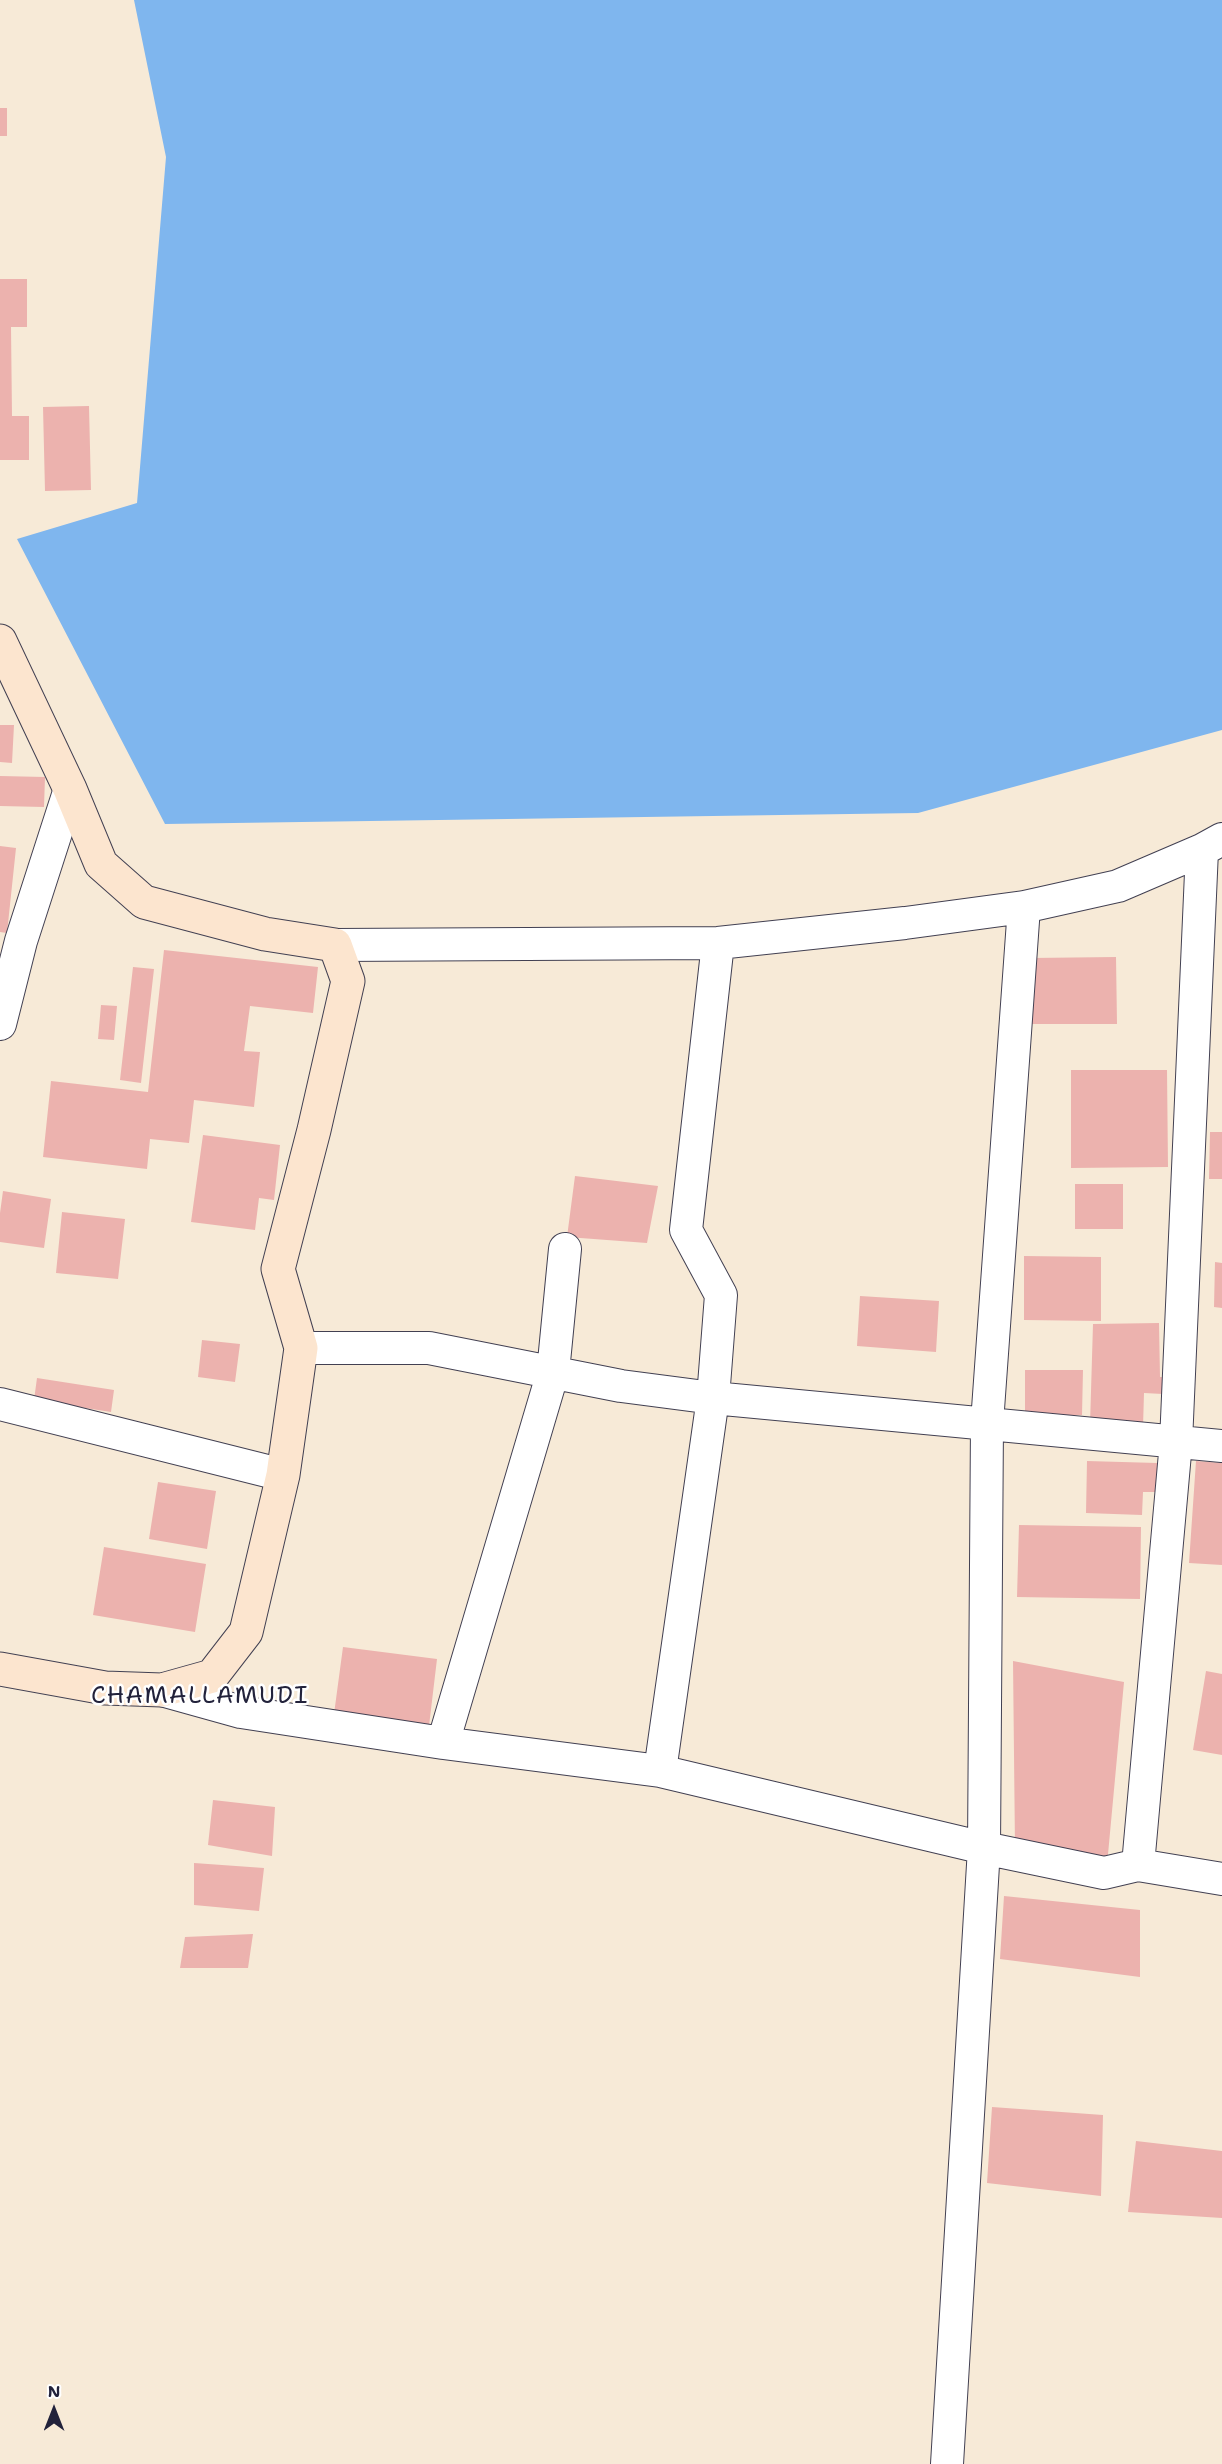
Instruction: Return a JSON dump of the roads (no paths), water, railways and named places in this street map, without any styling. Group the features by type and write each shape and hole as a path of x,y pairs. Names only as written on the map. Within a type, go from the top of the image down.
{"main road":[{"path":"0,641 70,789 101,864 144,902 265,934 335,945 348,981 314,1130 278,1269 301,1348 283,1475 246,1632 212,1676 162,1690 105,1688 0,1669"}],"street":[{"path":"0,1023 10,941 70,789"},
{"path":"335,945 718,943 905,923 1023,907 1118,886 1212,844 1176,1442 1138,1865"},
{"path":"946,2464 984,1848 987,1423 1023,907"},
{"path":"660,1770 713,1398 721,1295 686,1230 718,943"},
{"path":"443,1743 553,1372 565,1249"},
{"path":"301,1348 429,1348 621,1386 713,1398 1222,1446"},
{"path":"0,1404 283,1475"},
{"path":"162,1690 241,1712 443,1743 660,1770 984,1848 1104,1873 1138,1865 1222,1879"}],"water":[{"path":"134,0 1222,0 1222,730 918,813 165,824 17,539 137,503 166,157"}],"district":[{"name":"CHAMALLAMUDI","path":"200,1697"}]}
